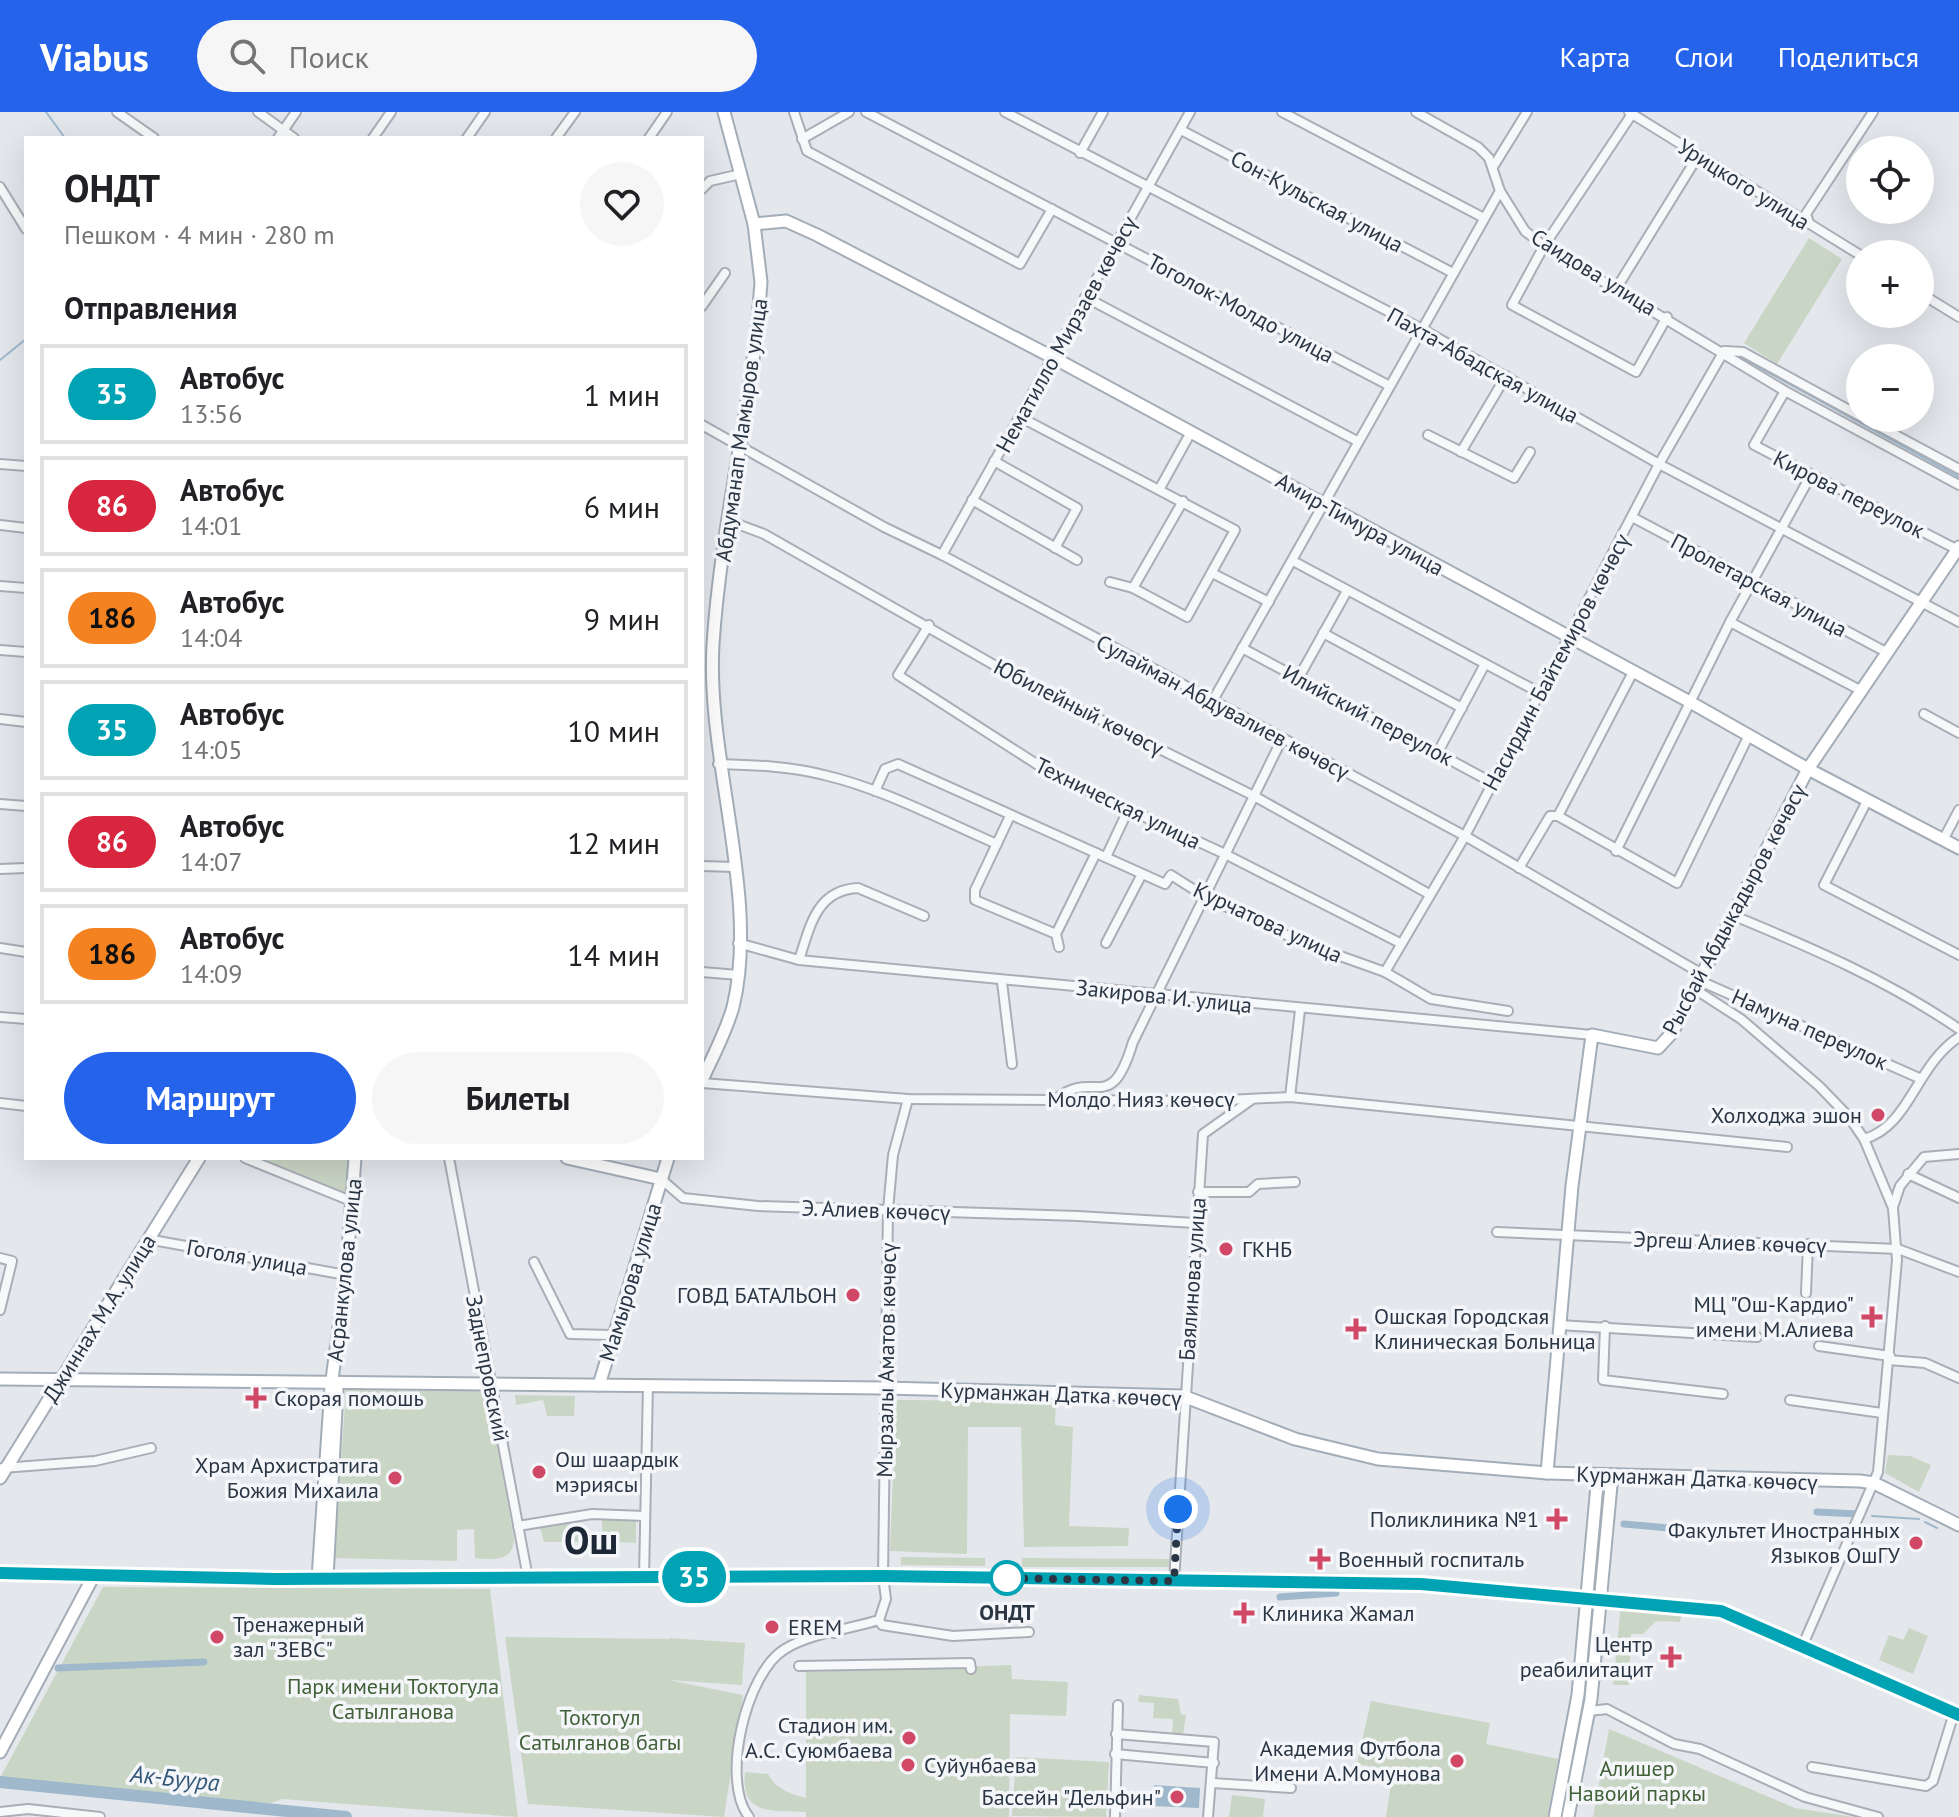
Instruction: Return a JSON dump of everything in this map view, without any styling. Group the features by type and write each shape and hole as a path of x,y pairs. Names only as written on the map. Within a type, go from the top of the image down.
{"main road":[{"name":"Абдуманап Мамыров улица","path":"704,1077 726,1029 738,975 735,867 718,764 708,644 741,446 761,282 754,224 724,112"},
{"name":"Амир-Тимура улица","path":"754,224 786,221 1052,357 1690,702 1748,737 1959,848"},
{"name":"Рысбай Абдыкадыров көчөсү","path":"1592,1035 1658,1048 1672,1033 1808,769 1958,548"},
{"path":"1547,1473 1567,1237 1592,1035"},
{"name":"Джиннах М.А. улица","path":"2,1472 198,1160"},
{"name":"Асранкулова улица","path":"322,1578 334,1382 355,1160"},
{"name":"Э. Алиев көчөсү","path":"576,1160 661,1179"},
{"path":"661,1179 667,1160"},
{"name":"Мамырова улица","path":"599,1385 661,1179"},
{"name":"Курманжан Датка көчөсү","path":"0,1379 885,1388 1183,1396 1295,1439 1358,1456 1547,1473 1874,1483 1959,1525"},
{"path":"1555,1817 1579,1726 1589,1711 1611,1485 1603,1475 1597,1485 1572,1694 1579,1726 1568,1817"},
{"path":"0,1573 93,1577 883,1576 1390,1582 1721,1611 1957,1714"},
{"path":"0,1752 93,1577"}],"street":[{"path":"117,112 151,136"},
{"path":"258,112 280,134 296,112"},
{"path":"374,136 391,112"},
{"path":"468,136 485,112"},
{"path":"557,136 575,112"},
{"path":"650,136 667,112"},
{"path":"794,112 807,151 1020,264 1052,209"},
{"path":"802,139 849,112"},
{"name":"Тоголок-Молдо улица","path":"866,112 1388,385"},
{"name":"Пахта-Абадская улица","path":"1005,112 1422,329 1659,464 1959,622"},
{"path":"1080,153 1103,112"},
{"name":"Нематилло Мирзаев көчөсү","path":"942,555 1190,112"},
{"path":"1282,112 1484,218"},
{"name":"Саидова улица","path":"1416,112 1478,147 1493,167 1500,191 1525,231 1544,246 1724,351 1738,364 1959,485"},
{"path":"1493,167 1527,112"},
{"path":"1809,223 1806,214 1873,112"},
{"path":"1630,113 1544,246 1512,305 1636,372 1667,317"},
{"name":"Урицкого улица","path":"1630,113 1846,246"},
{"name":"Сон-Кульская улица","path":"1181,130 1453,273"},
{"path":"1616,289 1698,156"},
{"path":"704,187 710,181 741,174"},
{"path":"0,187 24,226"},
{"path":"1212,702 1500,191"},
{"path":"704,303 725,273"},
{"path":"1085,297 1357,441"},
{"path":"1934,302 1959,317"},
{"name":"Саидова улица","path":"1724,351 1743,352 1846,408"},
{"name":"Насирдин Байтемиров көчөсү","path":"1385,972 1465,836 1542,694 1659,464 1724,351"},
{"path":"1461,452 1506,376"},
{"name":"Кирова переулок","path":"1785,391 1754,445 1958,548"},
{"path":"1020,417 1235,530 1187,617 1133,588 1110,582"},
{"name":"Сулайман Абдувалиев көчөсү","path":"704,426 884,527 942,555 1465,836 1699,982"},
{"path":"1160,488 1191,432"},
{"name":"Саидова улица","path":"1890,432 1959,469"},
{"path":"1428,435 1514,478 1530,452"},
{"path":"994,461 1077,508 1055,548"},
{"path":"0,464 24,466"},
{"path":"1616,851 1730,622 1811,475"},
{"path":"972,500 1077,560"},
{"path":"1133,588 1183,501"},
{"name":"Пролетарская улица","path":"1632,517 1886,652"},
{"name":"Юбилейный көчөсү","path":"729,521 764,534 929,625 1017,678 1254,796 1429,894"},
{"path":"0,525 24,528"},
{"path":"1293,561 1542,694"},
{"path":"1212,573 1269,602"},
{"path":"0,586 24,588"},
{"path":"1299,677 1347,591"},
{"name":"Пролетарская улица","path":"1730,622 1860,690"},
{"name":"Техническая улица","path":"929,625 898,675 1052,774 1225,854 1400,943"},
{"path":"1323,633 1462,708"},
{"name":"Илийский переулок","path":"1242,648 1493,783"},
{"path":"0,650 24,652"},
{"path":"1438,752 1485,664"},
{"path":"1558,816 1633,672"},
{"path":"1924,714 1959,733"},
{"path":"0,719 24,722"},
{"path":"1519,868 1550,816 1558,816 1677,883 1748,737"},
{"path":"1056,1099 1067,1090 1106,1087 1122,1076 1133,1042 1282,739"},
{"path":"718,764 770,766 823,774 875,791 997,844"},
{"name":"Курчатова улица","path":"875,791 885,769 898,764 1165,884 1171,875 1204,896 1301,942 1385,972 1431,999 1508,1011"},
{"path":"1867,801 1824,885 1959,955"},
{"path":"0,804 24,806"},
{"path":"1059,947 1056,934 1129,808"},
{"path":"1943,840 1959,810"},
{"path":"1010,816 975,890 975,900 1056,934"},
{"path":"704,866 735,867"},
{"path":"0,869 24,868"},
{"path":"1106,943 1142,874"},
{"path":"799,960 817,907 850,888 858,888 924,916"},
{"path":"1732,915 1853,965 1908,993 1959,1029"},
{"name":"Закирова И. улица","path":"738,943 799,960 1002,982 1592,1035"},
{"path":"0,948 24,952"},
{"path":"704,972 738,975"},
{"path":"1002,982 1012,1064"},
{"path":"1699,982 1819,1086 1849,1117 1864,1139 1893,1208 1898,1249 1878,1472 1802,1647"},
{"name":"Намуна переулок","path":"1699,982 1919,1078"},
{"path":"1290,1097 1300,1010"},
{"path":"0,1017 24,1019"},
{"path":"1864,1139 1880,1135 1893,1124 1919,1078 1944,1047 1959,1037"},
{"name":"Молдо Нияз көчөсү","path":"704,1081 908,1099 1290,1097 1787,1147"},
{"name":"Мырзалы Аматов көчөсү","path":"879,1620 886,1599 883,1576 888,1210 893,1155 908,1099"},
{"name":"Баялинова улица","path":"1174,1581 1183,1396 1203,1134 1252,1099"},
{"path":"0,1103 24,1106"},
{"path":"1893,1208 1908,1174 1931,1154 1959,1154"},
{"path":"250,1160 351,1201"},
{"name":"Заднепровский","path":"449,1160 528,1578"},
{"path":"1908,1174 1959,1198"},
{"name":"Э. Алиев көчөсү","path":"661,1179 674,1193 693,1200 1195,1223"},
{"path":"1198,1192 1249,1192 1258,1184 1295,1182"},
{"name":"Эргеш Алиев көчөсү","path":"1497,1232 1898,1249 1959,1272"},
{"name":"Гоголя улица","path":"147,1239 346,1275"},
{"path":"1806,1293 1808,1244"},
{"path":"0,1258 12,1261 0,1310"},
{"path":"534,1262 570,1334 613,1335"},
{"path":"1559,1325 1757,1337"},
{"path":"1605,1326 1603,1380 1723,1394"},
{"path":"1819,1346 1925,1363 1959,1378"},
{"path":"644,1577 648,1385"},
{"path":"1790,1400 1882,1413"},
{"path":"2,1472 95,1461 151,1448"},
{"path":"518,1526 592,1514 645,1516"},
{"path":"749,1817 737,1795 737,1762 756,1679 772,1658 785,1649 879,1620 882,1625 953,1636 1029,1632"},
{"path":"796,1628 821,1627 835,1633"},
{"path":"799,1666 970,1663 971,1669"},
{"path":"1115,1817 1118,1705"},
{"path":"1589,1711 1607,1709 1674,1744 1708,1753 1805,1797 1878,1817"},
{"path":"1812,1767 1926,1786 1933,1781 1957,1714"},
{"path":"1116,1734 1214,1742 1208,1817"},
{"path":"1115,1754 1214,1763"},
{"path":"1212,1783 1291,1788"},
{"path":"0,1812 28,1809 100,1817"}],"green space":[{"path":"1809,238 1842,259 1777,364 1744,343"},
{"path":"260,1160 348,1160 347,1195"},
{"path":"346,1390 488,1391 514,1539 513,1547 506,1556 475,1558 474,1529 457,1530 457,1561 334,1558"},
{"path":"515,1395 575,1396 574,1416 547,1416 543,1400 516,1405"},
{"path":"896,1400 1056,1401 1055,1425 1073,1427 1069,1526 1129,1528 1128,1546 1024,1547 1021,1427 968,1427 967,1554 890,1551"},
{"path":"1888,1455 1910,1456 1931,1465 1919,1492 1885,1473"},
{"path":"602,1515 636,1516 636,1543 602,1541"},
{"path":"578,1517 578,1542 544,1542 539,1523"},
{"path":"901,1557 985,1558 985,1566 901,1565"},
{"path":"1022,1558 1169,1559 1169,1567 1022,1567"},
{"name":"Парк имени Токтогула Сатылганова","path":"103,1587 490,1589 518,1817 282,1799 265,1805 0,1778"},
{"path":"1621,1604 1682,1612 1680,1622 1656,1621 1643,1634 1631,1634 1629,1685 1613,1685"},
{"path":"1909,1628 1928,1636 1913,1674 1879,1660 1889,1635 1903,1640"},
{"name":"Токтогул Сатылганов багы","path":"505,1637 668,1639 669,1642 669,1638 745,1643 742,1685 668,1680 743,1695 724,1817 528,1804"},
{"name":"Суйунбаева","path":"1011,1665 1012,1679 1068,1682 1066,1716 1010,1714 1009,1817 806,1817 806,1812 762,1808 748,1797 745,1772 768,1774 784,1790 806,1798 806,1672"},
{"path":"1139,1695 1178,1699 1181,1714 1186,1715 1183,1735 1172,1735 1173,1719 1153,1718 1154,1703 1138,1702"},
{"name":"Академия Футбола Имени А.Момунова","path":"1371,1701 1490,1723 1486,1744 1558,1759 1547,1817 1386,1817 1393,1770 1357,1764"},
{"name":"Алишер Навоий паркы","path":"1609,1729 1795,1808 1854,1817 1593,1817"},
{"path":"1016,1757 1109,1762 1106,1817 1012,1816"},
{"path":"1232,1795 1265,1799 1263,1817 1229,1817"}],"water":[{"name":"Бассейн \"Дельфин\"","path":"1154,1785 1200,1788 1199,1808 1152,1806"}],"waterway":[{"path":"46,112 64,136"},
{"path":"0,360 24,341"},
{"path":"1742,358 1959,477"},
{"path":"1817,1512 1858,1514"},
{"path":"1872,1516 1919,1519"},
{"path":"1925,1522 1937,1528"},
{"path":"1624,1524 1691,1530"},
{"path":"1280,1597 1336,1593"},
{"path":"58,1668 204,1662"},
{"name":"Ак-Буура","path":"0,1782 346,1817"}],"bus line":[{"name":"35","path":"0,1573 275,1579 883,1576 1421,1584 1721,1611 1959,1715"}],"place":[{"name":"Холходжа эшон","path":"1878,1115"},
{"name":"ГКНБ","path":"1226,1249"},
{"name":"ГОВД БАТАЛЬОН","path":"853,1295"},
{"name":"МЦ \"Ош-Кардио\" имени М.Алиева","path":"1872,1317"},
{"name":"Ошская Городская Клиническая Больница","path":"1356,1329"},
{"name":"Скорая помошь","path":"256,1398"},
{"name":"Ош шаардык мэриясы","path":"539,1472"},
{"name":"Храм Архистратига Божия Михаила","path":"395,1478"},
{"name":"Поликлиника №1","path":"1557,1519"},
{"name":"Факультет Иностранных Языков ОшГУ","path":"1916,1543"},
{"name":"Военный госпиталь","path":"1320,1559"},
{"name":"ОНДТ","path":"1007,1578"},
{"name":"Клиника Жамал","path":"1244,1613"},
{"name":"EREM","path":"772,1627"},
{"name":"Тренажерный зал \"ЗЕВС\"","path":"217,1637"},
{"name":"Центр реабилитацит","path":"1671,1657"},
{"name":"Стадион им. А.С. Суюмбаева","path":"909,1738"},
{"name":"Академия Футбола Имени А.Момунова","path":"1457,1761"},
{"name":"Суйунбаева","path":"908,1765"},
{"name":"Бассейн \"Дельфин\"","path":"1177,1797"}],"district":[{"name":"Ош","path":"591,1539"}],"route":[{"path":"1007,1578 994,1578 1174,1581 1178,1509"}]}
